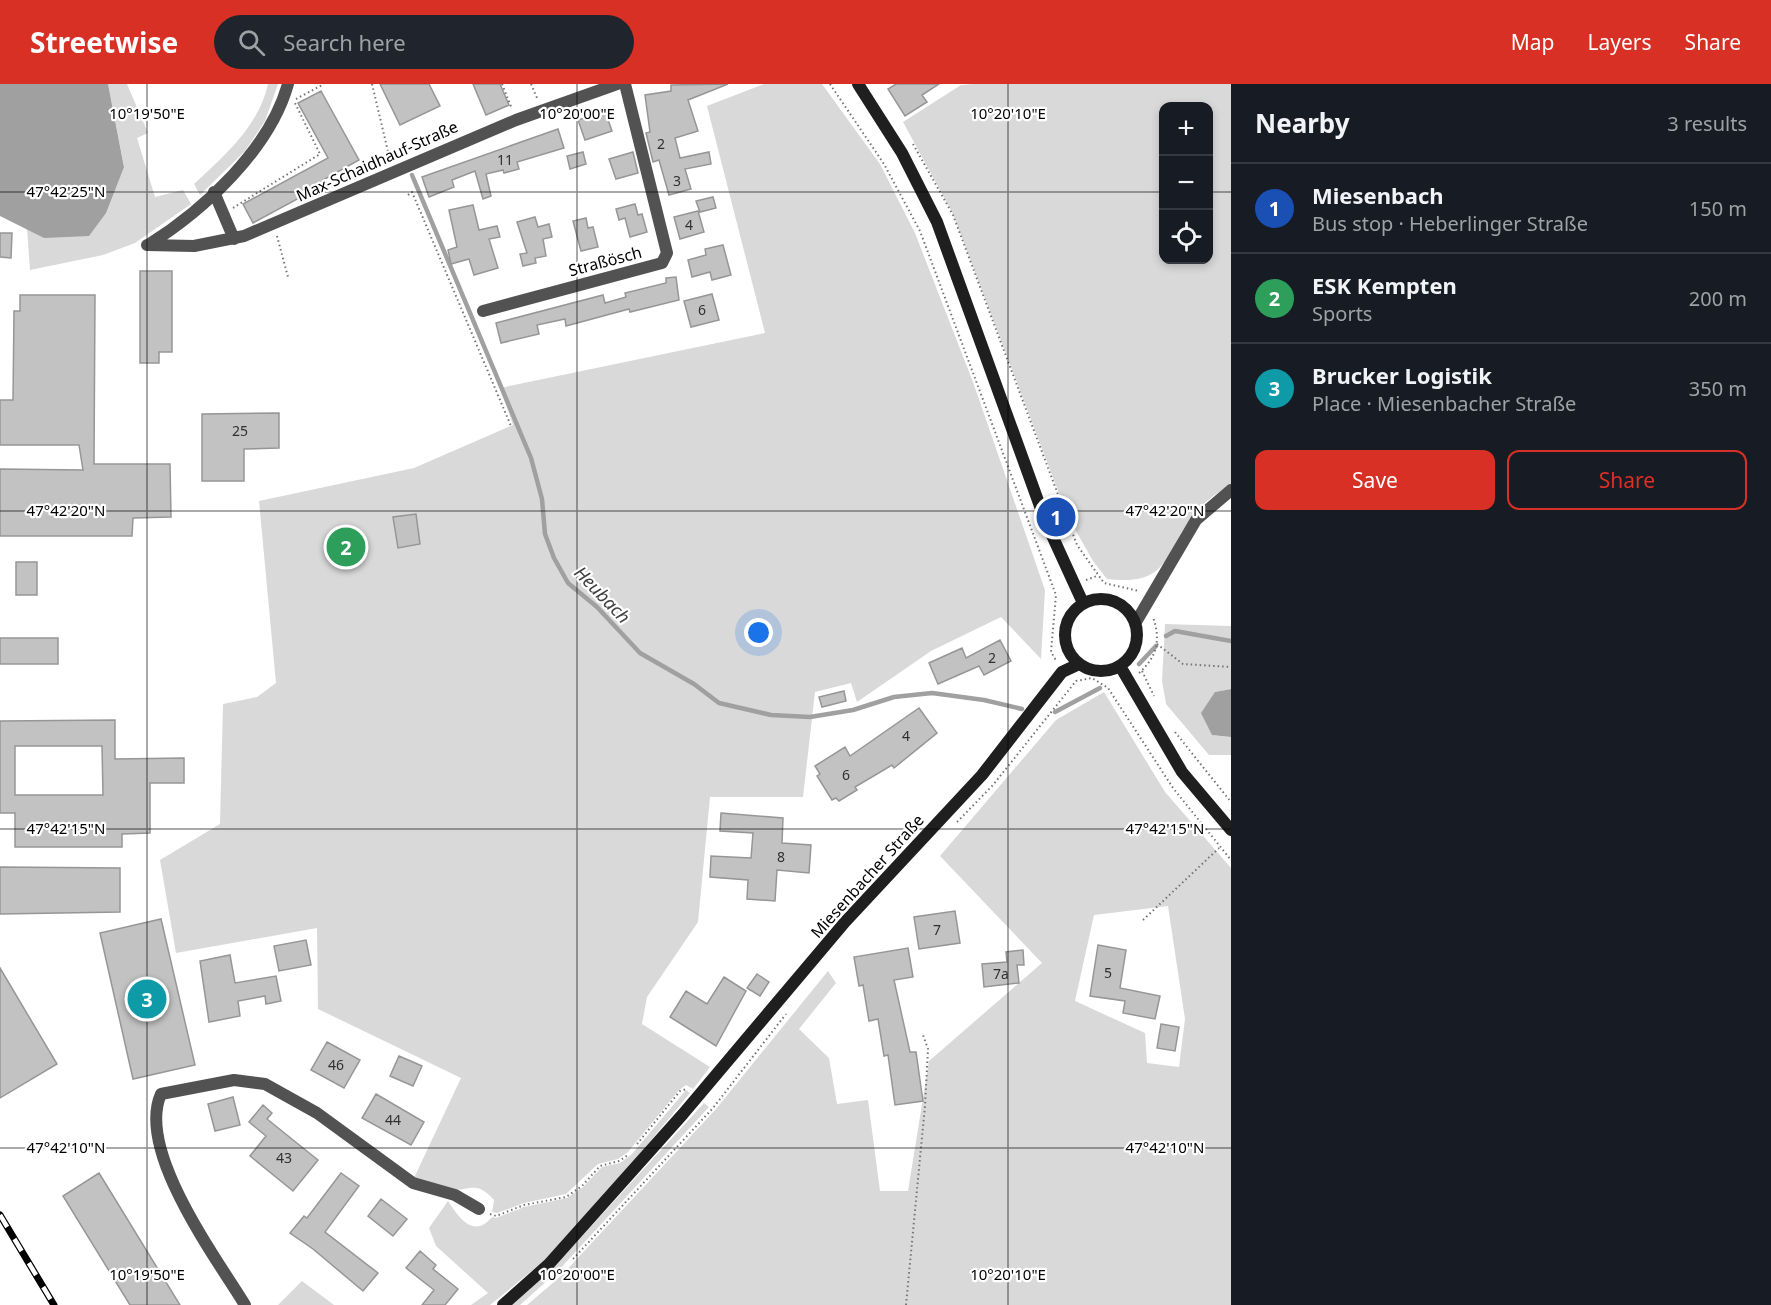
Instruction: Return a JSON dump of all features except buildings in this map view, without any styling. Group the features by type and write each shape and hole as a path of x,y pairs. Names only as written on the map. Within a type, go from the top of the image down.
{"main road":[{"path":"858,84 902,153 937,222 1049,529 1077,584 1083,603"},
{"path":"1105,599 1123,605 1136,622 1138,638 1132,655 1120,666 1099,672 1079,664 1068,650 1065,631 1072,613 1083,603 1105,599"},
{"name":"Miesenbacher Straße","path":"503,1305 549,1264 700,1096 845,922 982,775 1062,672 1079,664"},
{"path":"1120,666 1182,772 1231,830"}],"street":[{"name":"Max-Schaidhauf-Straße","path":"214,192 177,227 147,245 194,246 234,238 274,225 393,171 516,120 616,84"},
{"name":"Straßösch","path":"483,312 662,263 667,253 625,84"},
{"path":"234,238 222,215 214,192 251,154 272,124 287,85"},
{"path":"1136,622 1196,520 1231,490"},
{"path":"245,1305 170,1181 155,1128 156,1107 161,1094 234,1080 265,1084 317,1113 414,1183 454,1195 479,1209"}],"path":[{"path":"293,100 324,84"},
{"path":"372,84 393,171"},
{"path":"502,84 516,120"},
{"path":"531,84 543,110"},
{"path":"830,84 884,164 920,231 1056,595 1051,652 1062,672 1076,681"},
{"path":"222,215 320,154 287,85"},
{"path":"909,137 952,215 1077,545 1104,583 1138,591 1149,603 1157,628 1157,644 1155,656 1142,671 1156,701"},
{"path":"408,195 412,192 511,426"},
{"path":"274,225 288,277"},
{"path":"1157,644 1183,664 1231,667"},
{"path":"952,828 993,785 1076,681 1092,678 1108,688 1173,788 1231,860"},
{"path":"1173,730 1231,802"},
{"path":"1143,920 1220,847"},
{"path":"567,1265 713,1108 790,1009"},
{"path":"906,1305 926,1106 928,1049 923,1035"},
{"path":"637,1145 680,1091 686,1088 700,1096 713,1108"},
{"path":"479,1209 496,1216 524,1205 566,1197 582,1186 600,1166 619,1161 629,1154"}],"shaded area":[{"path":"0,84 108,84 124,167 106,213 89,236 44,238 0,216"},
{"path":"108,84 127,84 148,133 137,138 155,197 183,190 191,204 135,243 103,255 30,270 27,228 44,238 124,166"},
{"path":"268,84 278,84 265,121 245,151 200,195 194,184 249,127"},
{"path":"764,84 822,84 880,164 915,233 973,382 1045,590 1041,659 1001,617 931,651 857,702 851,683 815,692 803,797 710,797 698,922 647,997 642,1024 710,1067 693,1089 686,1085 679,1090 628,1152 618,1159 598,1164 566,1194 524,1203 497,1213 492,1212 494,1200 482,1190 477,1188 446,1189 414,1178 461,1078 318,1009 317,928 176,953 160,860 220,824 223,704 257,697 276,683 259,501 414,468 513,425 500,388 765,333 707,106"},
{"path":"1231,84 1231,484 1200,507 1182,531 1169,556 1154,573 1143,578 1128,580 1107,579 1093,561 1068,517 953,214 903,122 961,85"},
{"path":"1165,624 1231,626 1231,689 1215,692 1212,735 1231,737 1231,755 1209,755 1166,704 1162,681"},
{"path":"1231,689 1231,737 1212,735 1201,713 1215,692"},
{"path":"1104,692 1165,792 1231,868 1231,1305 527,1305 561,1276 716,1109 828,971 836,983 799,1029 829,1058 837,1104 868,1100 880,1191 908,1191 929,1061 1042,963 940,856 1056,720","holes":["1168,906 1185,1019 1179,1067 1147,1063 1145,1033 1075,1001 1094,915"]},
{"path":"686,1090 690,1093 628,1168 545,1260 490,1305 471,1305 488,1293 436,1246 429,1228 448,1201 467,1224 479,1226 492,1217 496,1218 524,1207 567,1198 583,1187 602,1167 620,1163 631,1155"},
{"path":"704,1103 709,1107 557,1272 520,1305 510,1305 553,1268"},
{"path":"302,1281 334,1305 278,1305"}],"waterway":[{"name":"Heubach","path":"412,175 531,458 542,499 545,534 554,558 568,583 597,607 640,653 694,684 719,703 771,715 810,717 853,710 894,697 932,693 984,700 1022,709"},
{"name":"Heubach","path":"1166,636 1175,631 1231,641"},
{"name":"Heubach","path":"1139,664 1156,646"},
{"name":"Heubach","path":"1055,712 1100,688"}],"railway":[{"path":"0,1215 54,1305"}],"place":[{"name":"Miesenbach","path":"1056,517"},
{"name":"ESK Kempten","path":"346,547"},
{"name":"Brucker Logistik","path":"147,999"}]}
